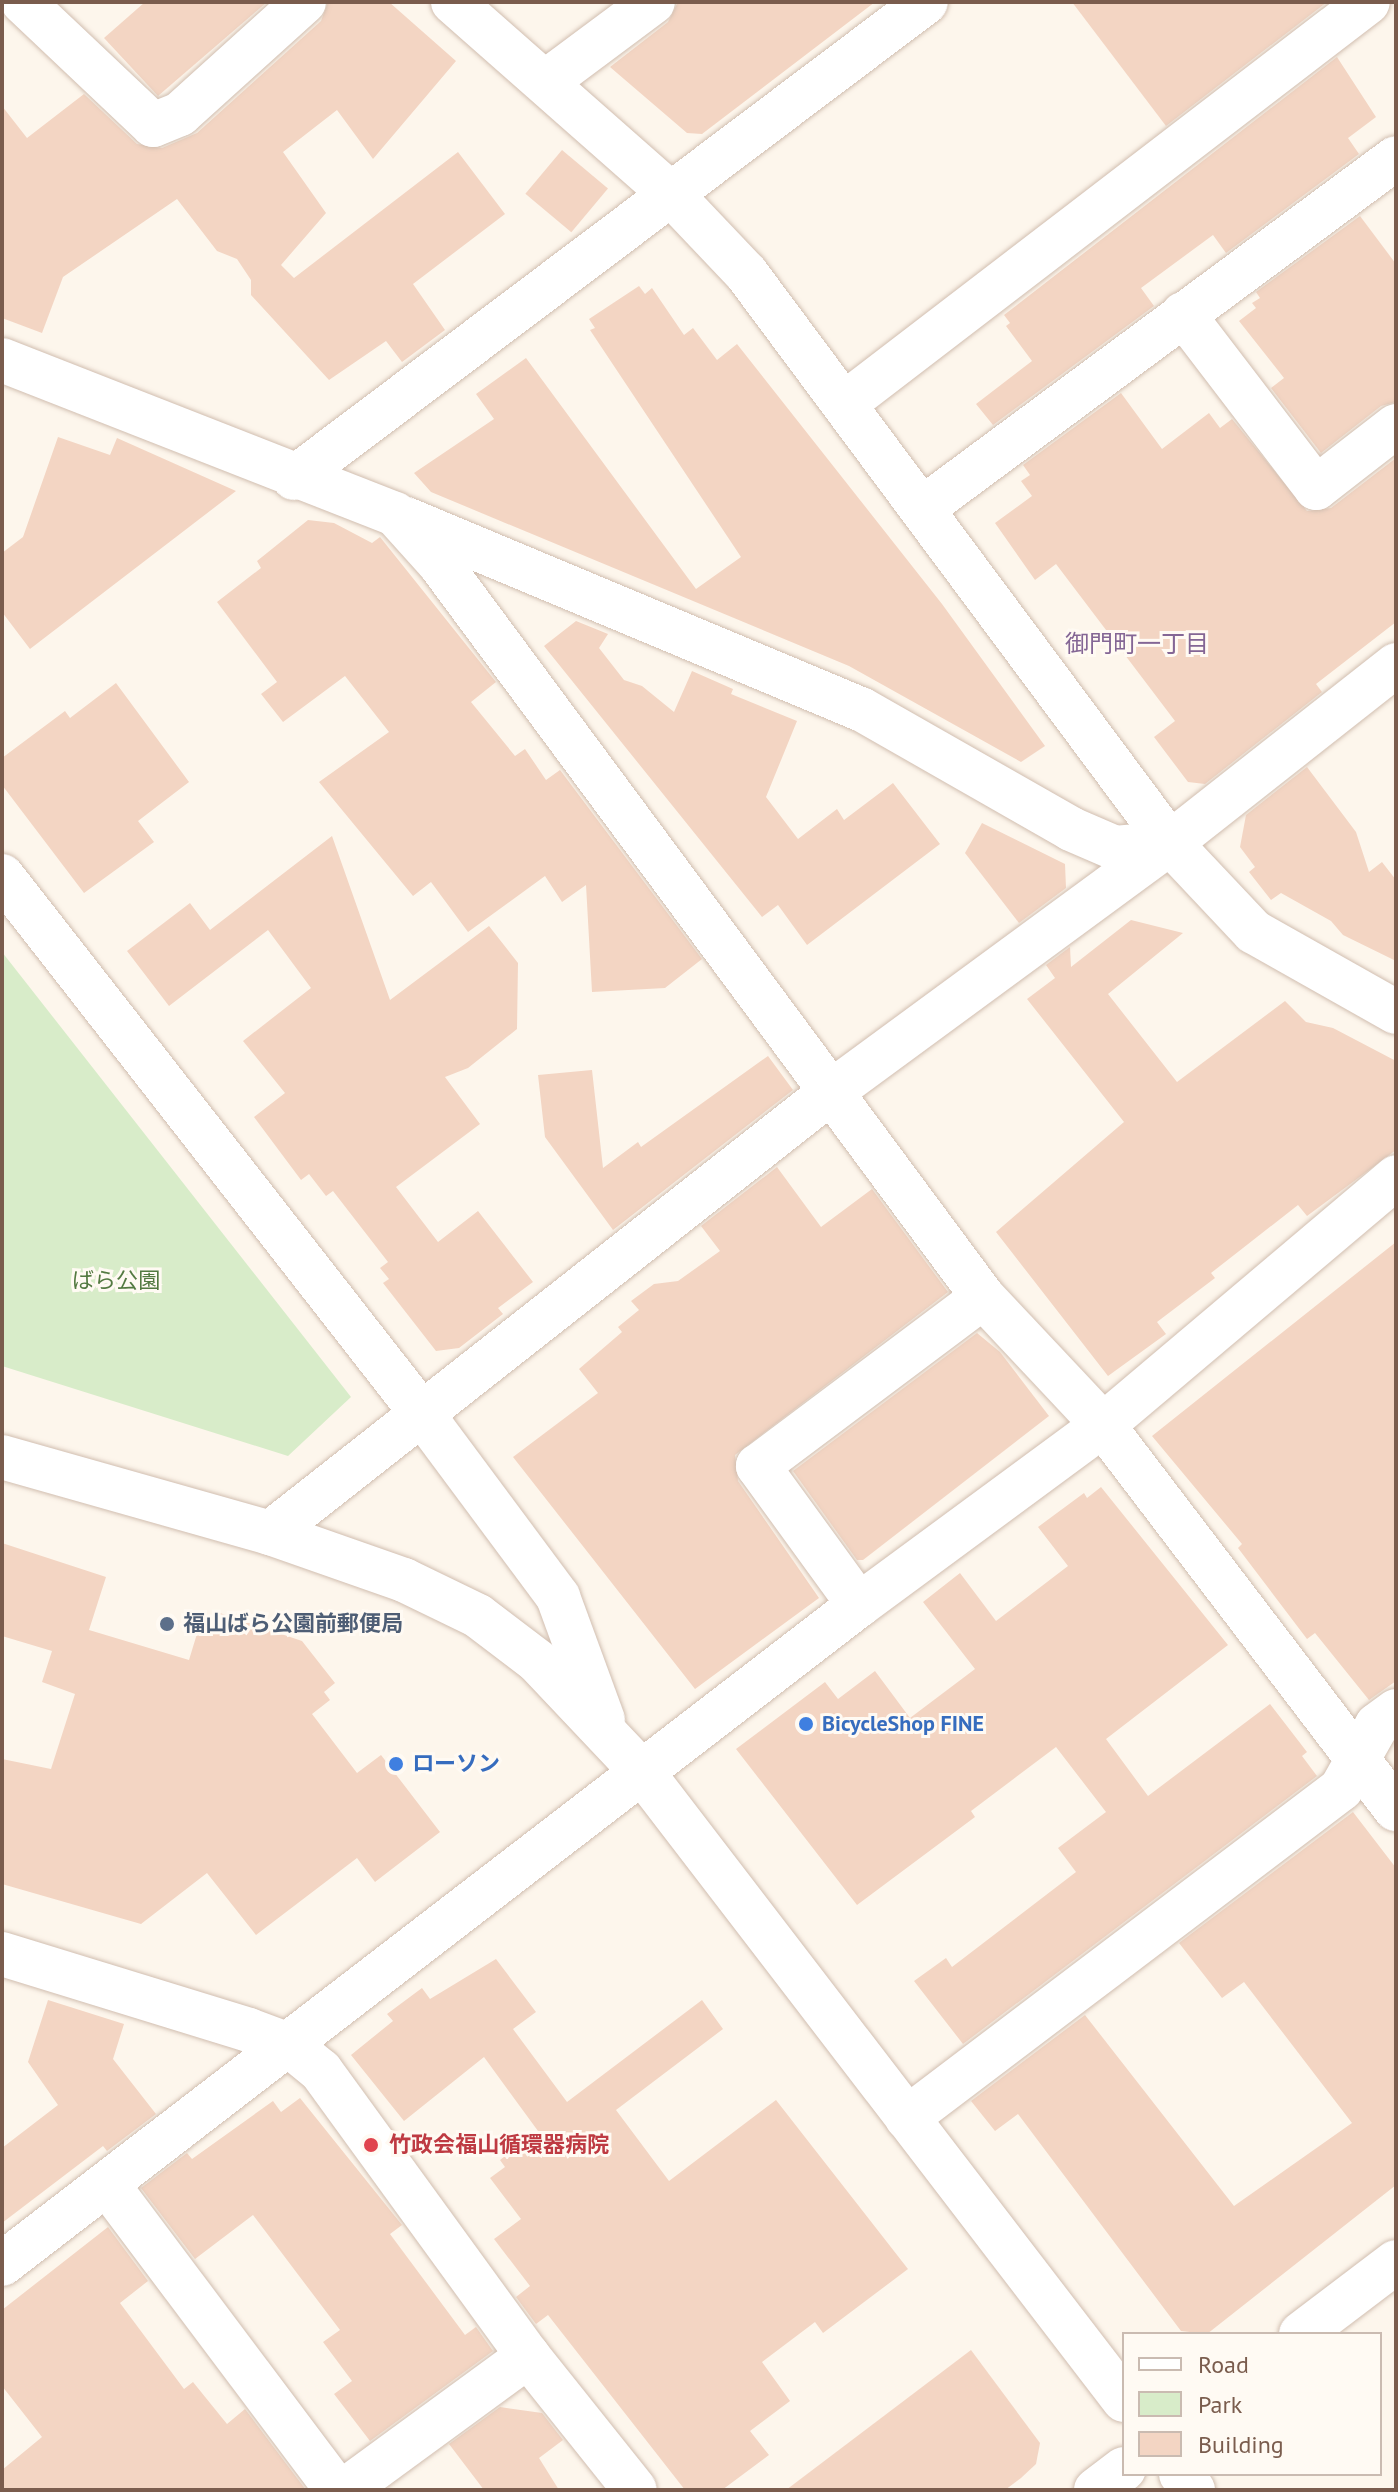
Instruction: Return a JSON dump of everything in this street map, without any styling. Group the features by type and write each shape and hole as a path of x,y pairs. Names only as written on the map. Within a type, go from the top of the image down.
{"street":[{"path":"23,2 153,125 180,114 304,2"},
{"path":"453,2 547,81 671,194 746,273 1170,843 1254,932 1396,1012"},
{"path":"547,81 653,2"},
{"path":"294,478 926,2"},
{"path":"844,404 1368,2"},
{"path":"923,508 1396,158"},
{"path":"1183,314 1316,488 1396,426"},
{"path":"2,360 294,478 395,514 861,709 1071,829 1115,848 1170,843"},
{"path":"395,514 440,564 983,1297 1103,1425 1396,1809"},
{"path":"270,1533 831,1092 1170,843 1396,665"},
{"path":"2,876 423,1415 558,1597 607,1733"},
{"path":"2,2264 859,1605 1103,1425 1396,1177"},
{"path":"859,1605 758,1466 983,1297"},
{"path":"2,1457 270,1533 404,1580 478,1616 537,1661 643,1773 1122,2397"},
{"path":"907,2118 1341,1789 1377,1725 1396,1711"},
{"path":"2,1954 289,2045 321,2071 528,2356 635,2490"},
{"path":"107,2184 337,2490"},
{"path":"1304,2332 1393,2269"},
{"path":"345,2490 528,2356"},
{"path":"1096,2490 1122,2470"}],"green space":[{"name":"ばら公園","path":"2,952 351,1397 288,1456 2,1366"}],"building":[{"path":"145,2 267,2 158,96 104,38"},
{"path":"328,2 389,2 456,61 373,159 337,110 283,152 326,213 281,265 294,278 458,152 505,214 413,284 445,330 402,362 386,341 329,380 251,295 251,280 237,259 217,251 177,199 63,277 42,333 2,318 2,106 27,138 84,94 137,144 162,148 197,133 321,21"},
{"path":"678,2 875,2 702,134 687,133 610,67 668,22"},
{"path":"1072,2 1327,2 1166,126"},
{"path":"1337,57 1376,117 1348,138 1359,154 1226,253 1213,235 1141,288 1154,306 993,425 976,404 1032,361 1006,326 1010,323 1004,315"},
{"path":"562,150 608,189 571,232 525,194"},
{"path":"1360,216 1396,264 1396,402 1381,406 1321,453 1271,388 1284,378 1239,321 1256,308 1252,303 1260,298 1256,292"},
{"path":"639,286 645,294 652,288 684,335 693,328 717,360 737,344 942,604 1045,746 1021,762 849,666 431,492 414,473 494,419 476,394 526,358 696,589 741,557 590,330 595,328 589,319"},
{"path":"1121,393 1162,449 1209,413 1220,428 1232,419 1307,511 1331,508 1396,458 1396,622 1316,684 1322,692 1205,784 1188,782 1154,737 1175,721 1056,564 1035,580 995,523 1032,496 1021,481 1030,475 1023,465"},
{"path":"58,437 110,455 117,438 236,491 30,649 2,612 2,553 23,537"},
{"path":"308,520 334,523 372,543 380,537 496,682 471,702 515,756 525,749 546,780 560,770 702,959 665,988 592,992 586,885 562,902 545,876 468,932 431,882 413,896 319,782 389,732 345,676 283,722 261,694 277,682 217,602 261,568 257,561"},
{"path":"576,621 608,634 599,648 624,680 642,686 674,712 692,671 733,689 731,694 797,721 766,797 798,839 837,809 844,820 893,783 940,844 807,945 778,905 762,917 544,646"},
{"path":"116,683 189,782 138,821 154,842 84,893 2,785 2,758 65,711 70,718"},
{"path":"1307,767 1356,832 1369,872 1382,862 1396,880 1396,961 1343,935 1331,921 1281,893 1271,900 1249,872 1255,867 1240,847 1246,815"},
{"path":"982,823 1065,864 1066,888 1019,923 965,853"},
{"path":"332,836 390,1000 489,926 518,963 517,1029 468,1068 445,1077 480,1124 396,1187 438,1242 478,1211 533,1282 498,1308 503,1314 459,1348 436,1351 383,1283 389,1279 380,1268 388,1262 333,1191 326,1196 309,1174 301,1180 254,1117 285,1093 243,1041 311,988 268,930 169,1006 127,951 190,903 210,930"},
{"path":"1131,920 1183,933 1108,994 1177,1082 1285,1001 1306,1022 1333,1028 1396,1061 1396,1150 1307,1216 1298,1205 1211,1273 1215,1278 1157,1322 1166,1334 1108,1376 996,1232 1124,1122 1027,999 1055,978 1046,965 1070,947 1071,967"},
{"path":"768,1056 793,1090 613,1230 545,1137 538,1075 592,1070 603,1168 638,1142 641,1147"},
{"path":"777,1167 821,1227 872,1189 948,1292 735,1455 738,1481 819,1598 695,1689 513,1457 598,1393 579,1369 622,1332 618,1327 639,1310 631,1301 654,1284 678,1281 720,1251 701,1226"},
{"path":"1396,1242 1396,1681 1369,1700 1315,1633 1307,1639 1238,1548 1242,1544 1152,1436"},
{"path":"977,1333 1000,1352 1049,1416 863,1560 857,1560 793,1471"},
{"path":"1101,1487 1228,1645 1106,1739 1148,1796 1270,1704 1307,1752 1302,1756 1317,1776 963,2044 914,1981 946,1958 952,1967 1076,1872 1058,1848 1106,1812 1056,1747 971,1811 975,1817 857,1905 736,1749 825,1682 838,1699 875,1671 910,1718 975,1669 923,1602 960,1573 996,1621 1068,1566 1038,1527 1084,1493 1087,1498"},
{"path":"2,1543 106,1577 89,1630 189,1660 203,1614 213,1616 214,1611 302,1641 335,1683 324,1692 330,1700 312,1714 357,1773 381,1755 440,1832 375,1882 357,1858 256,1935 207,1873 141,1924 2,1884 2,1759 51,1769 75,1694 42,1682 52,1651 2,1636"},
{"path":"1353,1812 1396,1868 1396,2185 1210,2332 1181,2331 1018,2114 995,2131 971,2101 1085,2015 1234,2206 1352,2123 1244,1982 1222,1998 1179,1943"},
{"path":"496,1959 536,2012 513,2029 567,2102 702,2000 723,2029 616,2110 669,2181 776,2100 908,2269 823,2333 815,2322 762,2362 790,2401 750,2431 769,2455 722,2490 685,2490 548,2315 536,2324 516,2297 530,2286 494,2239 521,2219 490,2178 505,2167 500,2160 538,2131 484,2057 404,2121 351,2055 393,2021 387,2014 422,1988 430,1999"},
{"path":"48,2000 124,2024 113,2059 156,2114 107,2151 103,2146 2,2223 2,2148 58,2105 28,2062"},
{"path":"300,2098 402,2225 390,2234 465,2335 476,2327 493,2351 370,2441 334,2394 352,2381 323,2342 340,2330 253,2215 195,2259 141,2188 187,2153 192,2159 273,2101 281,2112"},
{"path":"108,2227 148,2281 120,2303 184,2389 193,2382 227,2424 245,2409 306,2490 2,2490 2,2470 42,2437 2,2386 2,2310"},
{"path":"971,2350 1040,2443 1036,2464 1021,2478 1005,2490 786,2490"},
{"path":"500,2407 542,2413 563,2440 539,2458 559,2490 484,2490 449,2444"}],"place":[{"name":"福山ばら公園前郵便局","path":"167,1624"},
{"name":"BicycleShop FINE","path":"806,1724"},
{"name":"ローソン","path":"396,1764"},
{"name":"竹政会福山循環器病院","path":"371,2145"}],"district":[{"name":"御門町一丁目","path":"1137,644"}]}
